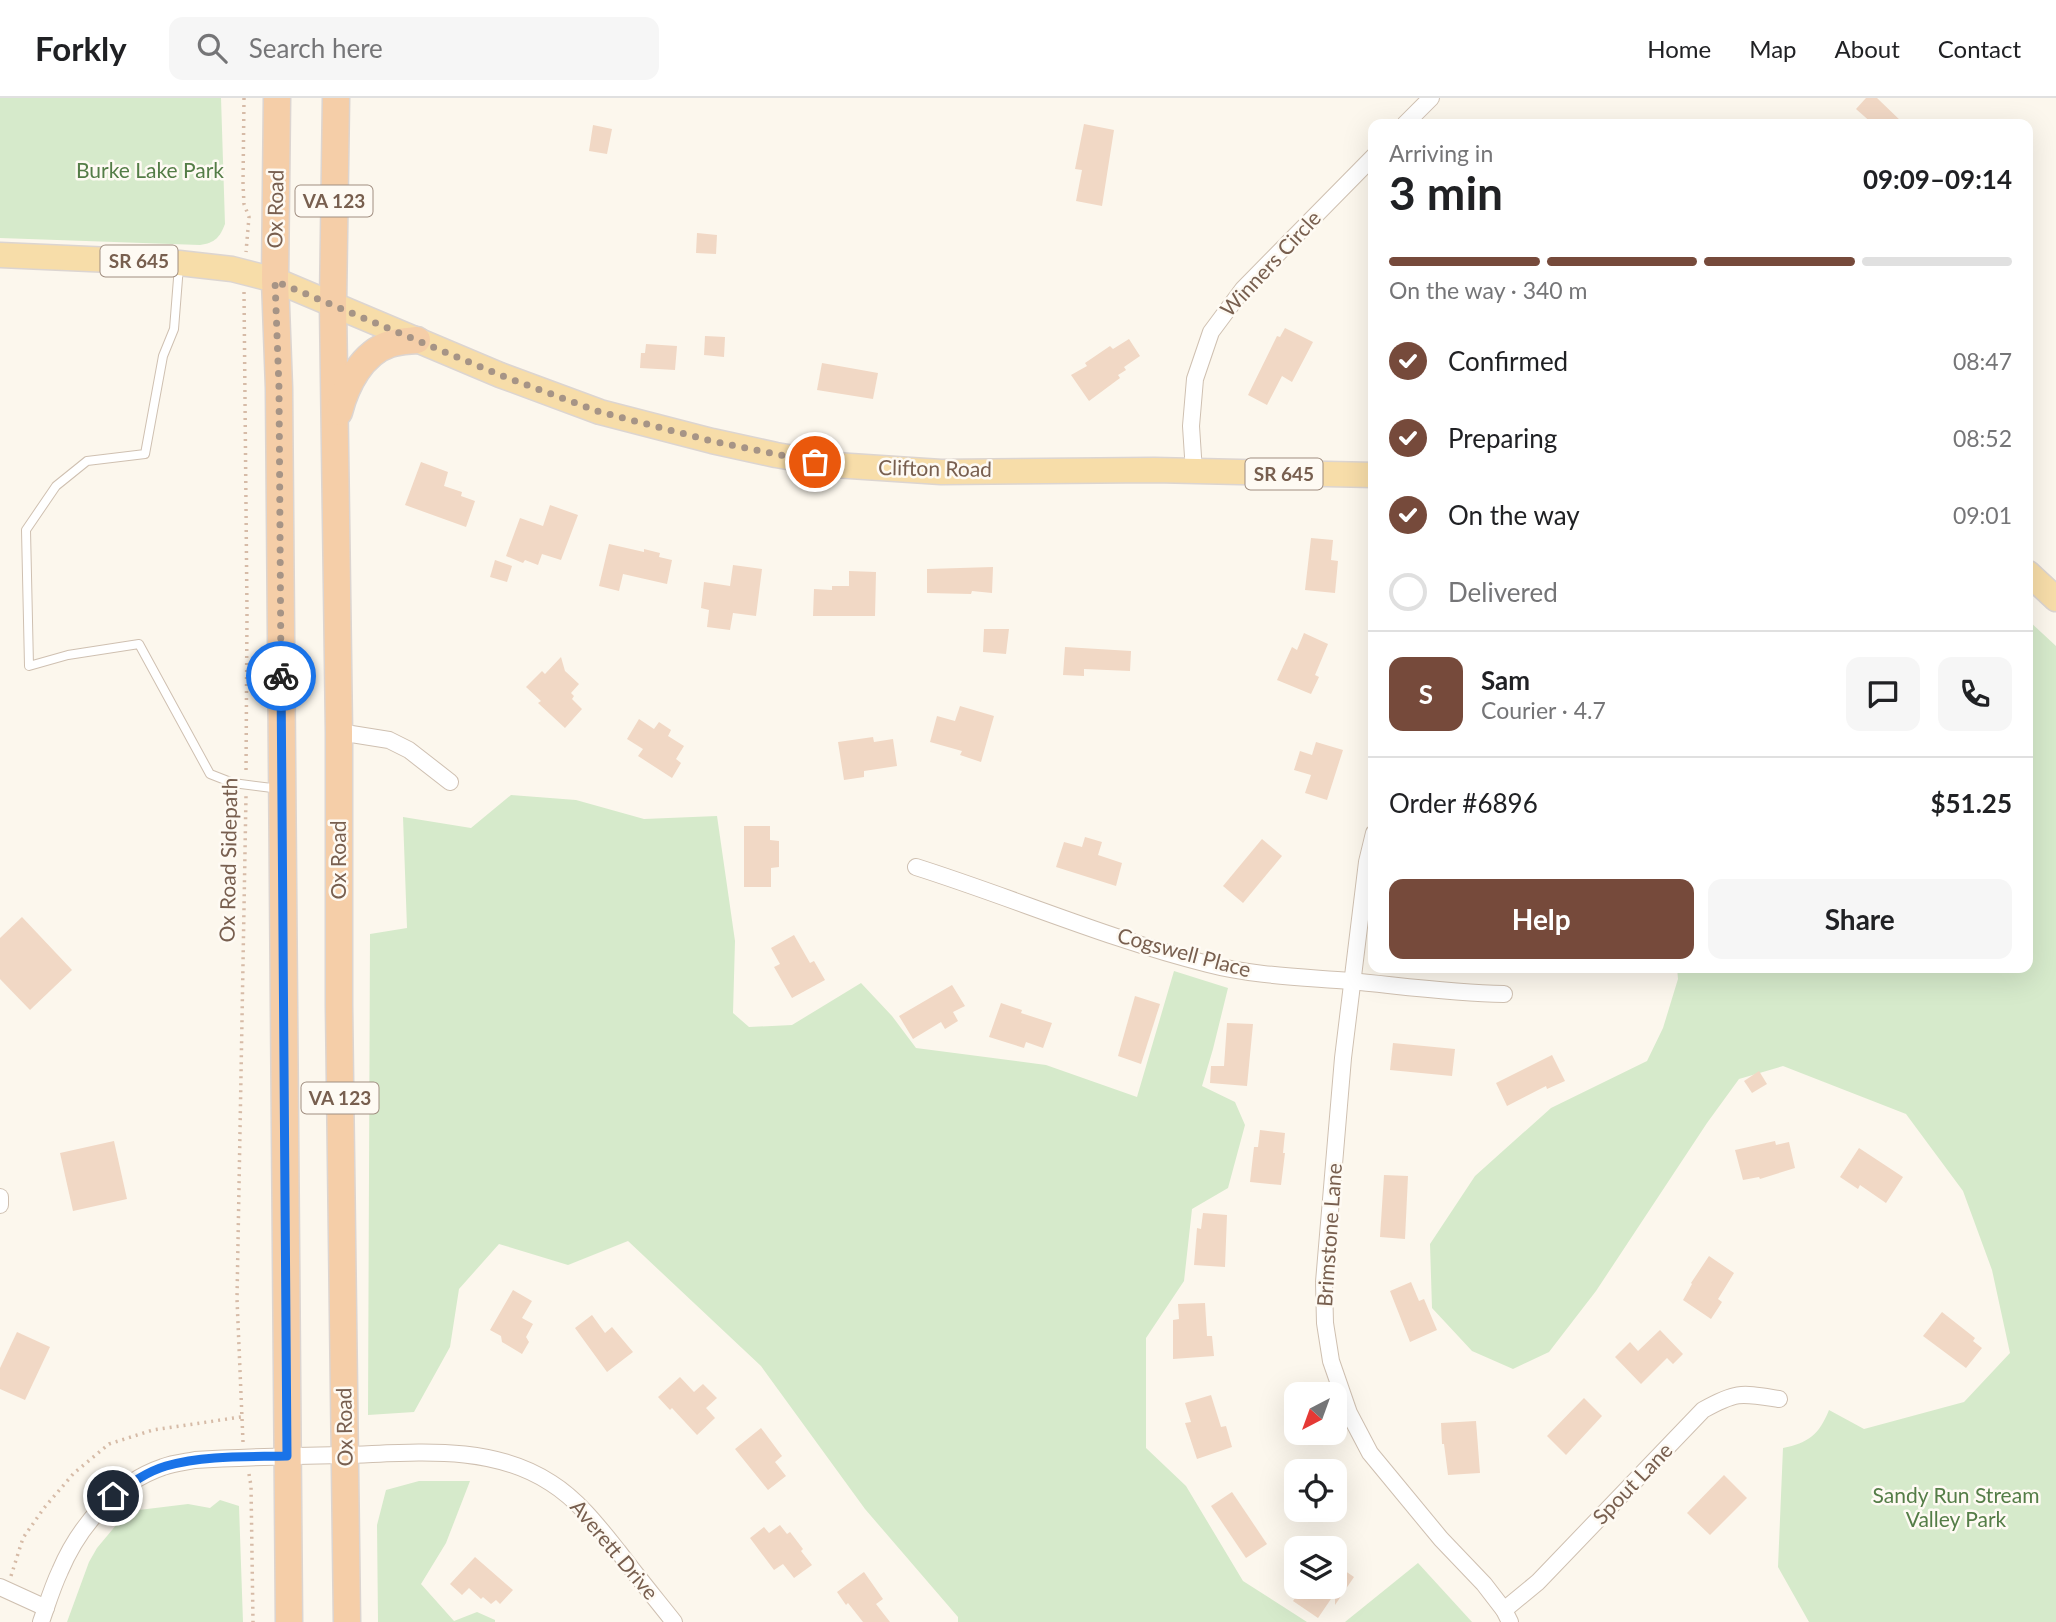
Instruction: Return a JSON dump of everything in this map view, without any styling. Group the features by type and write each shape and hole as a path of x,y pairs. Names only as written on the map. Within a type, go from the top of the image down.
{"highway":[{"name":"Ox Road","path":"277,98 275,281 279,388 289,1622"},
{"name":"Ox Road","path":"336,98 333,304 347,1622"},
{"path":"334,430 347,389 367,358 389,344 417,340"}],"main road":[{"name":"SR 645","path":"0,256 179,263 232,269 275,281"},
{"name":"Clifton Road","path":"275,281 500,375 600,412 712,441 811,461 942,472 1037,470 1368,475"},
{"path":"2033,578 2056,599"}],"street":[{"path":"1410,119 1431,98"},
{"name":"Winners Circle","path":"1194,472 1191,426 1195,379 1211,332 1243,289 1368,162"},
{"path":"339,732 389,740 409,750 450,782"},
{"name":"Brimstone Lane","path":"1368,858 1343,1058 1324,1282 1325,1324 1332,1361 1349,1413 1370,1453 1441,1539 1484,1584 1507,1616"},
{"name":"Cogswell Place","path":"916,867 1039,911 1210,965 1262,974 1467,994 1504,994"},
{"path":"0,1197 0,1205"},
{"name":"Spout Lane","path":"1507,1616 1703,1410 1725,1398 1743,1393 1779,1399"},
{"name":"Averett Drive","path":"44,1615 60,1570 77,1538 113,1496 137,1479 164,1466 195,1460 246,1457 407,1453 475,1455 513,1464 551,1482 593,1521 674,1622"},
{"path":"5,1590 44,1615"}],"lane":[{"path":"179,263 174,329 163,356 145,454 87,461 56,486 26,530 29,666 68,655 139,644 210,774 233,783 282,789"}],"path":[{"name":"Ox Road Sidepath","path":"244,98 243,184 244,204 249,217 243,304 247,508 246,785 237,1299 241,1435 251,1486 253,1622"},
{"path":"5,1590 23,1538 44,1508 74,1473 108,1444 153,1430 241,1417"}],"green space":[{"name":"Burke Lake Park","path":"0,98 221,98 225,224 221,232 213,241 200,245 0,238"},
{"name":"Sandy Run Stream Valley Park","path":"2033,625 2056,646 2056,1622 1809,1622 1778,1567 1783,1448 1806,1440 1817,1432 1829,1410 1864,1429 1964,1402 2010,1353 1992,1270 1963,1191 1906,1114 1783,1066 1739,1079 1596,1291 1549,1352 1513,1369 1472,1351 1432,1308 1430,1244 1475,1176 1551,1108 1647,1061 1663,1028 1677,973 2033,973"},
{"path":"511,795 576,800 644,819 717,816 735,941 733,1013 749,1027 792,1025 861,983 892,1016 916,1048 1046,1065 1137,1097 1174,971 1228,988 1202,1086 1235,1102 1245,1125 1228,1188 1192,1209 1184,1281 1146,1338 1146,1448 1186,1486 1243,1581 1307,1622 958,1622 958,1617 865,1509 761,1366 628,1241 568,1265 499,1244 459,1289 450,1347 414,1412 368,1415 370,934 407,928 403,817 471,828"},
{"path":"419,1481 470,1481 446,1543 421,1584 454,1621 477,1612 495,1622 378,1622 377,1525 386,1490"},
{"path":"220,1500 239,1506 243,1622 67,1622 89,1562 117,1524 139,1510 188,1504 210,1508"},
{"path":"1418,1563 1472,1622 1345,1622"}],"building":[{"path":"1866,98 1877,98 1899,119 1867,119 1856,109"},
{"path":"1084,124 1114,130 1102,206 1076,201 1082,170 1075,169"},
{"path":"593,125 612,129 607,154 589,151"},
{"path":"697,233 717,235 716,254 696,253"},
{"path":"1285,328 1313,342 1292,382 1282,376 1267,405 1248,395 1277,336 1280,337"},
{"path":"705,336 725,337 724,357 704,355"},
{"path":"1129,339 1140,356 1124,367 1126,370 1118,375 1120,378 1089,401 1071,375 1087,366 1085,363 1110,346 1113,349"},
{"path":"646,344 677,346 675,370 640,368 641,353 645,353"},
{"path":"822,363 878,373 873,399 817,390"},
{"path":"421,462 448,472 444,486 462,492 461,496 475,501 466,527 405,505"},
{"path":"550,505 578,515 561,560 542,554 538,565 525,560 523,563 506,556 520,518 543,526"},
{"path":"1311,538 1333,540 1331,560 1338,561 1335,593 1305,590"},
{"path":"609,544 660,553 659,557 672,560 667,584 623,574 619,591 599,586"},
{"path":"495,560 512,566 507,582 490,577"},
{"path":"733,565 762,569 756,616 733,613 730,630 707,627 709,610 701,608 704,582 730,586"},
{"path":"993,567 992,593 927,593 927,569"},
{"path":"849,571 876,572 875,616 813,616 814,589 832,590 832,586 849,586"},
{"path":"984,629 1009,629 1006,654 983,652"},
{"path":"1304,633 1328,644 1315,675 1319,677 1311,694 1277,680 1292,647 1297,650"},
{"path":"1065,647 1131,651 1130,671 1084,669 1084,676 1063,675"},
{"path":"561,657 565,671 579,684 571,693 574,696 572,699 582,709 565,728 538,703 541,701 526,687 542,671 545,674"},
{"path":"960,706 994,716 981,762 960,755 962,751 930,742 937,716 955,721"},
{"path":"639,719 654,729 659,722 671,730 668,736 684,746 676,759 681,763 672,778 638,756 643,749 627,739"},
{"path":"873,737 874,742 893,739 897,766 864,771 864,777 844,780 838,742"},
{"path":"1316,742 1343,750 1327,800 1305,793 1311,775 1294,770 1300,751 1312,755"},
{"path":"744,826 770,826 770,840 779,841 779,867 771,868 771,887 744,887"},
{"path":"1085,837 1102,842 1098,855 1122,863 1116,886 1056,867 1064,842 1082,847"},
{"path":"1262,839 1282,856 1243,903 1223,886"},
{"path":"22,917 72,970 30,1010 0,979 0,938"},
{"path":"794,935 810,963 814,961 825,980 792,998 774,967 780,964 771,948"},
{"path":"952,985 965,1006 953,1012 958,1021 945,1029 941,1022 913,1039 899,1016"},
{"path":"1135,996 1160,1004 1141,1064 1118,1056"},
{"path":"1001,1003 1052,1023 1043,1048 1026,1042 1024,1048 989,1037"},
{"path":"1227,1023 1253,1024 1247,1086 1210,1083 1211,1066 1224,1066"},
{"path":"1393,1043 1455,1049 1452,1076 1390,1070"},
{"path":"1552,1055 1565,1081 1547,1089 1546,1086 1507,1106 1496,1083"},
{"path":"1759,1071 1767,1084 1752,1093 1744,1081"},
{"path":"1260,1130 1285,1133 1281,1185 1250,1182 1254,1147 1258,1147"},
{"path":"114,1141 127,1199 73,1211 60,1153"},
{"path":"1775,1141 1776,1145 1789,1142 1795,1168 1760,1179 1743,1180 1735,1150"},
{"path":"1859,1148 1903,1177 1886,1203 1860,1185 1858,1189 1840,1177"},
{"path":"1384,1175 1408,1176 1405,1239 1380,1237"},
{"path":"1203,1213 1227,1215 1225,1267 1194,1265 1197,1228 1201,1229"},
{"path":"1709,1256 1734,1273 1718,1299 1722,1302 1711,1319 1683,1300"},
{"path":"1411,1282 1419,1301 1424,1299 1437,1330 1410,1342 1390,1291"},
{"path":"513,1290 532,1301 522,1318 533,1324 526,1337 529,1342 522,1354 502,1342 501,1336 490,1330"},
{"path":"1205,1303 1207,1336 1212,1336 1214,1356 1173,1359 1173,1320 1179,1319 1178,1304"},
{"path":"1942,1312 1975,1338 1973,1341 1982,1348 1966,1368 1923,1336"},
{"path":"592,1315 605,1333 612,1327 633,1352 607,1372 575,1328"},
{"path":"1660,1330 1683,1354 1673,1364 1667,1358 1641,1384 1615,1357 1630,1342 1638,1351"},
{"path":"17,1332 50,1347 25,1400 0,1389 0,1368"},
{"path":"680,1377 694,1392 703,1384 717,1398 706,1408 715,1418 697,1435 658,1397"},
{"path":"1211,1395 1221,1427 1226,1426 1232,1447 1197,1459 1185,1423 1191,1422 1185,1403"},
{"path":"1584,1398 1602,1416 1566,1455 1547,1436"},
{"path":"1476,1421 1480,1473 1448,1475 1441,1423"},
{"path":"761,1428 782,1456 775,1462 786,1476 768,1490 735,1449"},
{"path":"1724,1475 1747,1498 1710,1535 1687,1513"},
{"path":"1232,1492 1267,1544 1246,1558 1211,1506"},
{"path":"780,1525 787,1534 790,1532 812,1565 794,1578 783,1564 774,1570 750,1538 764,1527 769,1533"},
{"path":"475,1557 513,1590 500,1604 496,1600 491,1604 483,1597 481,1599 469,1588 462,1595 450,1584"},
{"path":"864,1572 883,1599 876,1604 890,1622 863,1622 837,1592"},
{"path":"1347,1572 1354,1577 1347,1587"},
{"path":"1294,1599 1331,1599 1318,1618 1293,1601"}],"way so far":[{"path":"281,676 279,388 275,281 500,375 600,412 712,441 815,462"}],"route":[{"path":"113,1496 137,1479 164,1466 195,1460 287,1456 281,676"}]}
